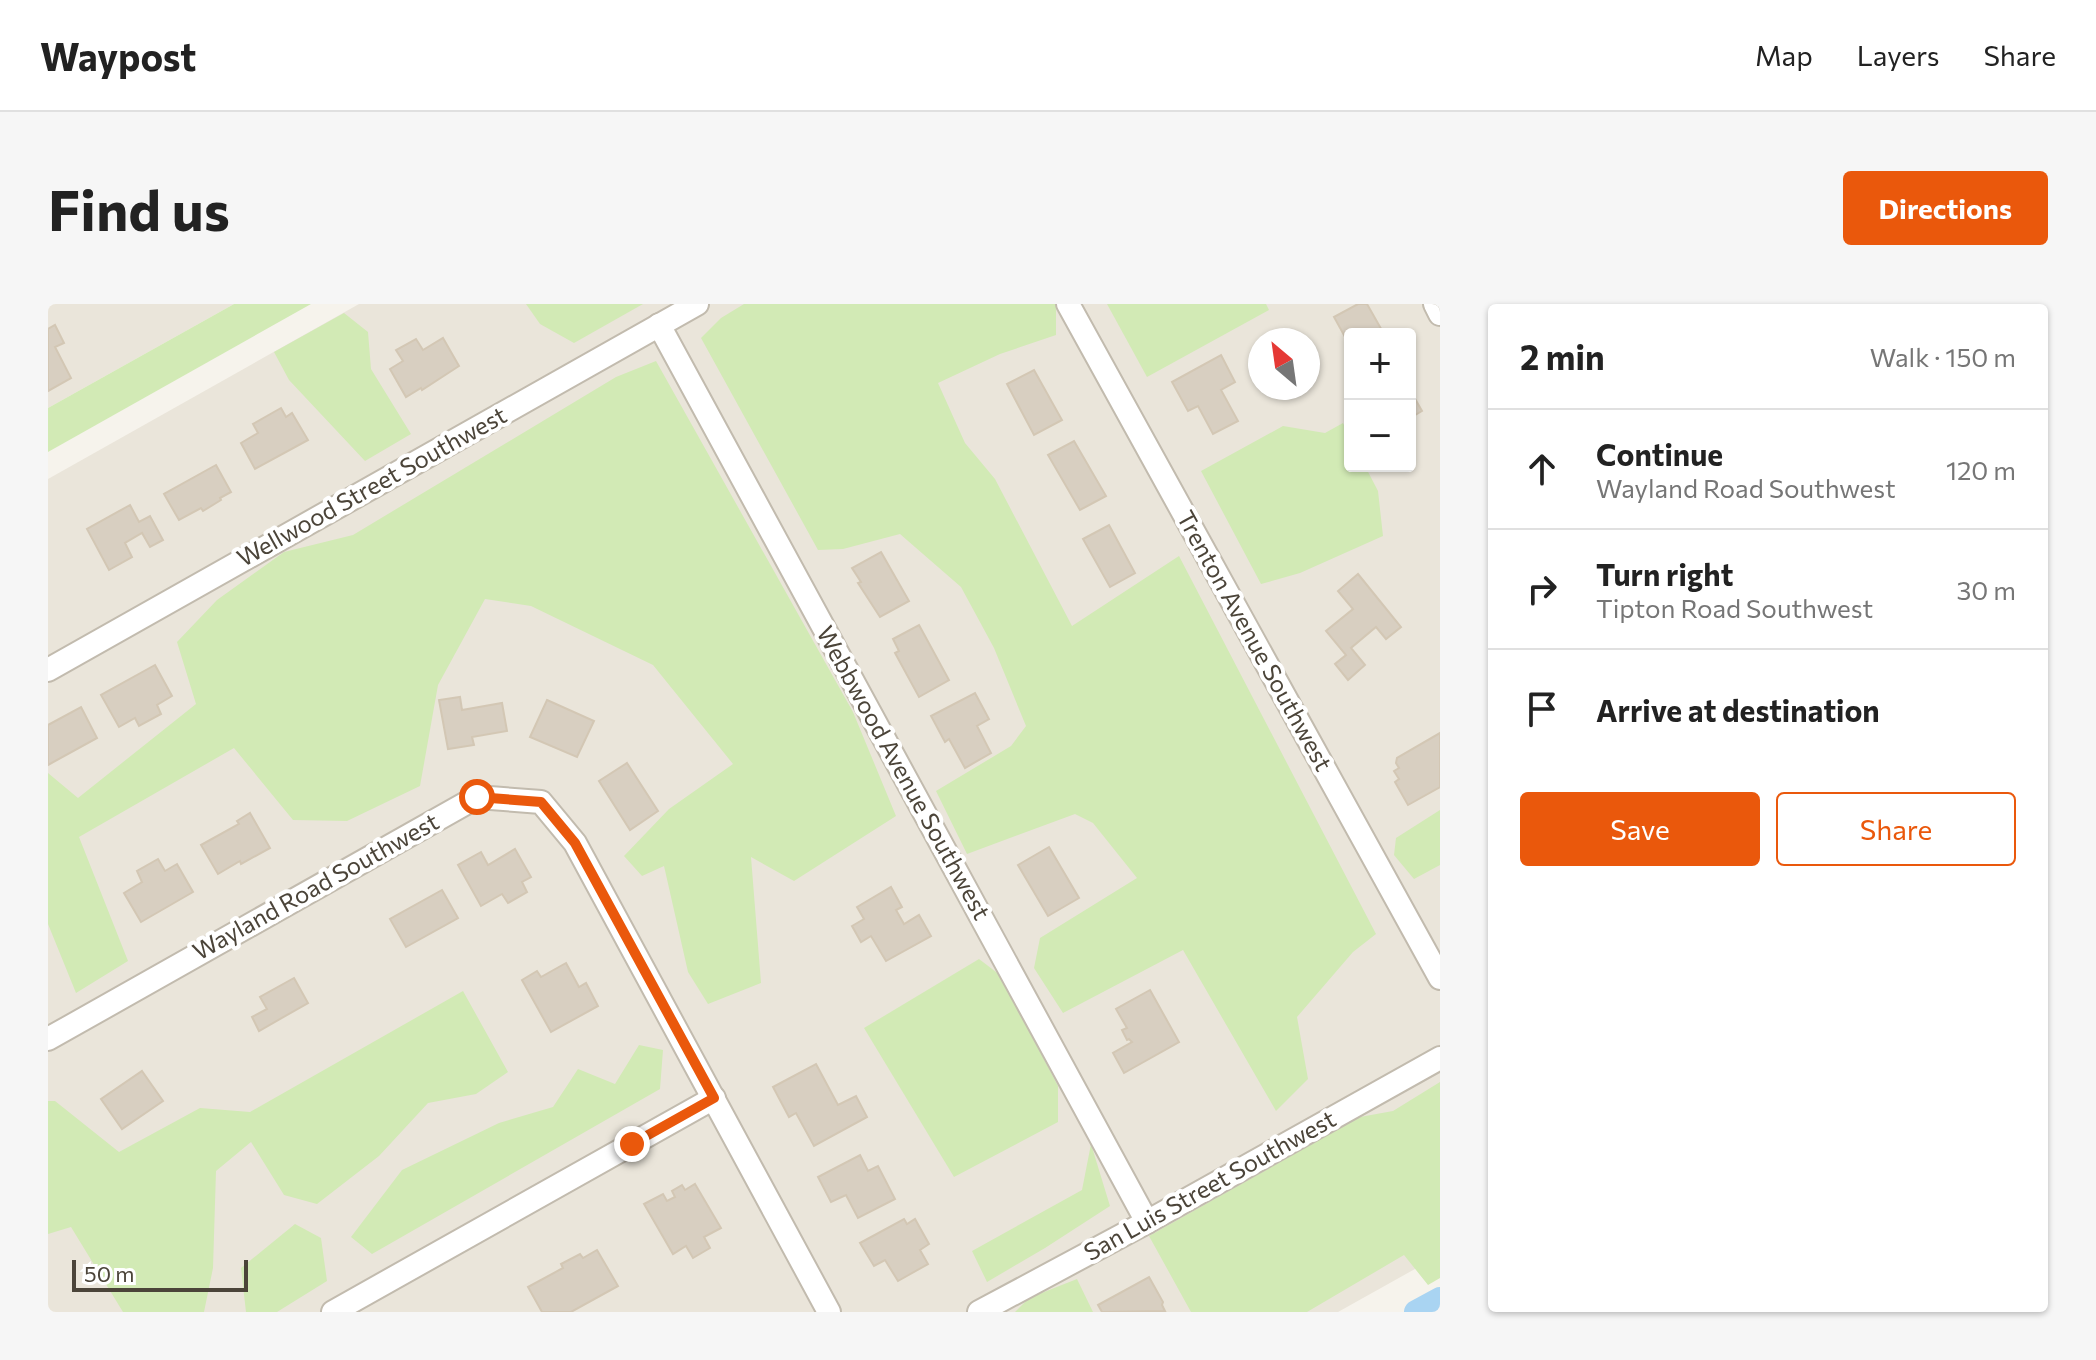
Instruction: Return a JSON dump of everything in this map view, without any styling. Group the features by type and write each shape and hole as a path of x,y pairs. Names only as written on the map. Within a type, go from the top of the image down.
{"street":[{"name":"Wellwood Street Southwest","path":"48,670 697,304"},
{"name":"Trenton Avenue Southwest","path":"1068,304 1440,978"},
{"path":"1435,304 1440,314"},
{"name":"Webbwood Avenue Southwest","path":"659,325 1147,1222"},
{"name":"Wayland Road Southwest","path":"48,1039 477,797 541,802 575,843 829,1312"},
{"name":"San Luis Street Southwest","path":"979,1312 1440,1058"},
{"path":"333,1312 714,1098"}],"shaded area":[{"path":"48,304 234,304 48,408"},
{"path":"359,304 1440,304 1440,1255 1338,1312 48,1312 48,479"}],"green space":[{"path":"234,304 311,304 48,452 48,408"},
{"path":"526,304 643,304 574,343 540,324"},
{"path":"744,304 1056,304 1056,335 1000,354 938,383 965,443 995,479 1072,626 1179,556 1376,934 1353,952 1297,1017 1308,1079 1276,1111 1183,950 1063,1013 1034,968 1040,938 1137,878 1093,823 1075,814 967,854 936,791 1011,746 1026,726 994,648 961,587 900,534 843,549 818,550 701,338 721,318"},
{"path":"1107,304 1266,304 1269,310 1147,377"},
{"path":"344,313 368,332 371,369 411,434 365,461 289,380 274,352"},
{"path":"656,361 853,712 896,816 794,881 751,857 761,983 708,1004 688,972 664,866 642,876 624,856 669,809 733,764 653,665 531,606 485,599 438,685 420,786 347,821 293,820 234,748 79,837 128,961 76,993 48,924 48,773 78,798 196,704 177,642 217,600 284,552 353,535 616,377"},
{"path":"1343,423 1344,472 1368,472 1378,491 1383,536 1300,573 1261,584 1201,471 1283,426 1325,433"},
{"path":"1440,810 1440,865 1414,879 1394,855 1396,838"},
{"path":"979,959 1000,975 1058,1086 1058,1122 954,1177 864,1028"},
{"path":"463,991 508,1072 476,1094 428,1103 379,1156 317,1204 284,1195 251,1142 216,1171 213,1268 204,1312 123,1312 71,1227 48,1234 48,1101 55,1101 119,1152 200,1108 250,1112"},
{"path":"639,1045 663,1050 660,1089 372,1254 351,1237 402,1170 499,1123 553,1107 578,1069 615,1084"},
{"path":"1440,1082 1440,1278 1428,1285 1404,1255 1307,1312 1191,1312 1149,1236 1360,1117 1393,1111"},
{"path":"1091,1144 1110,1206 987,1282 972,1251 1082,1190"},
{"path":"295,1224 321,1238 327,1281 277,1312 246,1312 241,1268"},
{"path":"1077,1279 1093,1312 1015,1312 1029,1298"}],"building":[{"path":"1358,304 1367,304 1381,328 1344,328 1344,335 1334,317"},
{"path":"55,325 64,343 55,347 71,378 48,391 48,329"},
{"path":"443,338 459,366 406,397 390,369 403,361 396,350 416,339 423,350"},
{"path":"1221,355 1235,382 1221,390 1238,421 1213,434 1198,406 1188,411 1172,382"},
{"path":"1034,370 1062,420 1034,435 1007,384"},
{"path":"1416,400 1422,411 1416,414"},
{"path":"281,408 286,417 292,413 308,440 255,469 241,443 258,433 253,424"},
{"path":"1074,441 1106,496 1080,510 1048,455"},
{"path":"216,465 231,492 203,511 201,508 179,520 164,494"},
{"path":"130,505 139,522 150,516 163,540 150,547 142,533 125,543 132,557 109,570 87,529"},
{"path":"1109,525 1135,573 1110,587 1083,539"},
{"path":"881,552 909,601 880,617 852,568"},
{"path":"1358,574 1401,627 1386,639 1376,627 1351,648 1365,665 1348,680 1335,664 1346,655 1326,631 1353,609 1338,591"},
{"path":"919,625 949,680 919,697 895,653 899,651 893,639"},
{"path":"155,665 172,696 157,705 161,714 139,726 135,718 119,727 101,695"},
{"path":"975,693 989,719 977,726 991,753 965,768 949,739 945,742 931,716"},
{"path":"460,697 462,710 502,703 507,731 472,737 474,745 448,749 439,700"},
{"path":"547,700 594,721 577,757 530,737"},
{"path":"81,707 97,738 48,765 48,725"},
{"path":"1440,733 1440,787 1408,805 1395,782 1399,779 1394,771 1399,768 1397,758"},
{"path":"627,763 658,811 630,830 599,781"},
{"path":"250,813 270,848 218,874 201,845 239,824 237,821"},
{"path":"1049,847 1079,898 1048,916 1018,865"},
{"path":"515,849 531,877 522,882 527,892 508,903 502,894 481,906 458,865 481,852 488,865"},
{"path":"158,859 165,871 177,864 193,892 141,922 124,893 142,882 137,871"},
{"path":"891,887 902,907 896,910 904,924 919,915 931,936 886,961 871,936 861,942 852,926 864,919 857,907"},
{"path":"442,890 458,918 406,947 390,919"},
{"path":"566,963 579,987 586,983 598,1006 551,1032 522,980 537,971 541,977"},
{"path":"294,978 308,1003 259,1031 252,1017 267,1009 260,997"},
{"path":"1150,990 1179,1042 1124,1073 1113,1053 1132,1042 1127,1040 1122,1030 1127,1028 1116,1009"},
{"path":"816,1064 838,1105 856,1096 867,1117 814,1146 796,1113 789,1117 773,1087"},
{"path":"142,1071 163,1101 122,1129 101,1099"},
{"path":"860,1155 868,1171 878,1166 895,1199 858,1218 846,1195 831,1202 818,1177"},
{"path":"695,1184 721,1228 704,1237 710,1248 693,1258 686,1246 673,1254 644,1204 663,1194 667,1201 675,1197 672,1191 682,1185 685,1190"},
{"path":"904,1219 907,1224 915,1219 929,1244 920,1250 928,1264 898,1281 885,1260 874,1266 860,1243"},
{"path":"597,1250 618,1286 571,1312 542,1312 528,1287 563,1268 561,1264 580,1254 583,1258"},
{"path":"1149,1277 1165,1311 1102,1312 1098,1305"}],"waterway":[{"path":"1416,1312 1440,1299"}],"route":[{"path":"477,797 541,802 575,843 714,1098 632,1144"}]}
